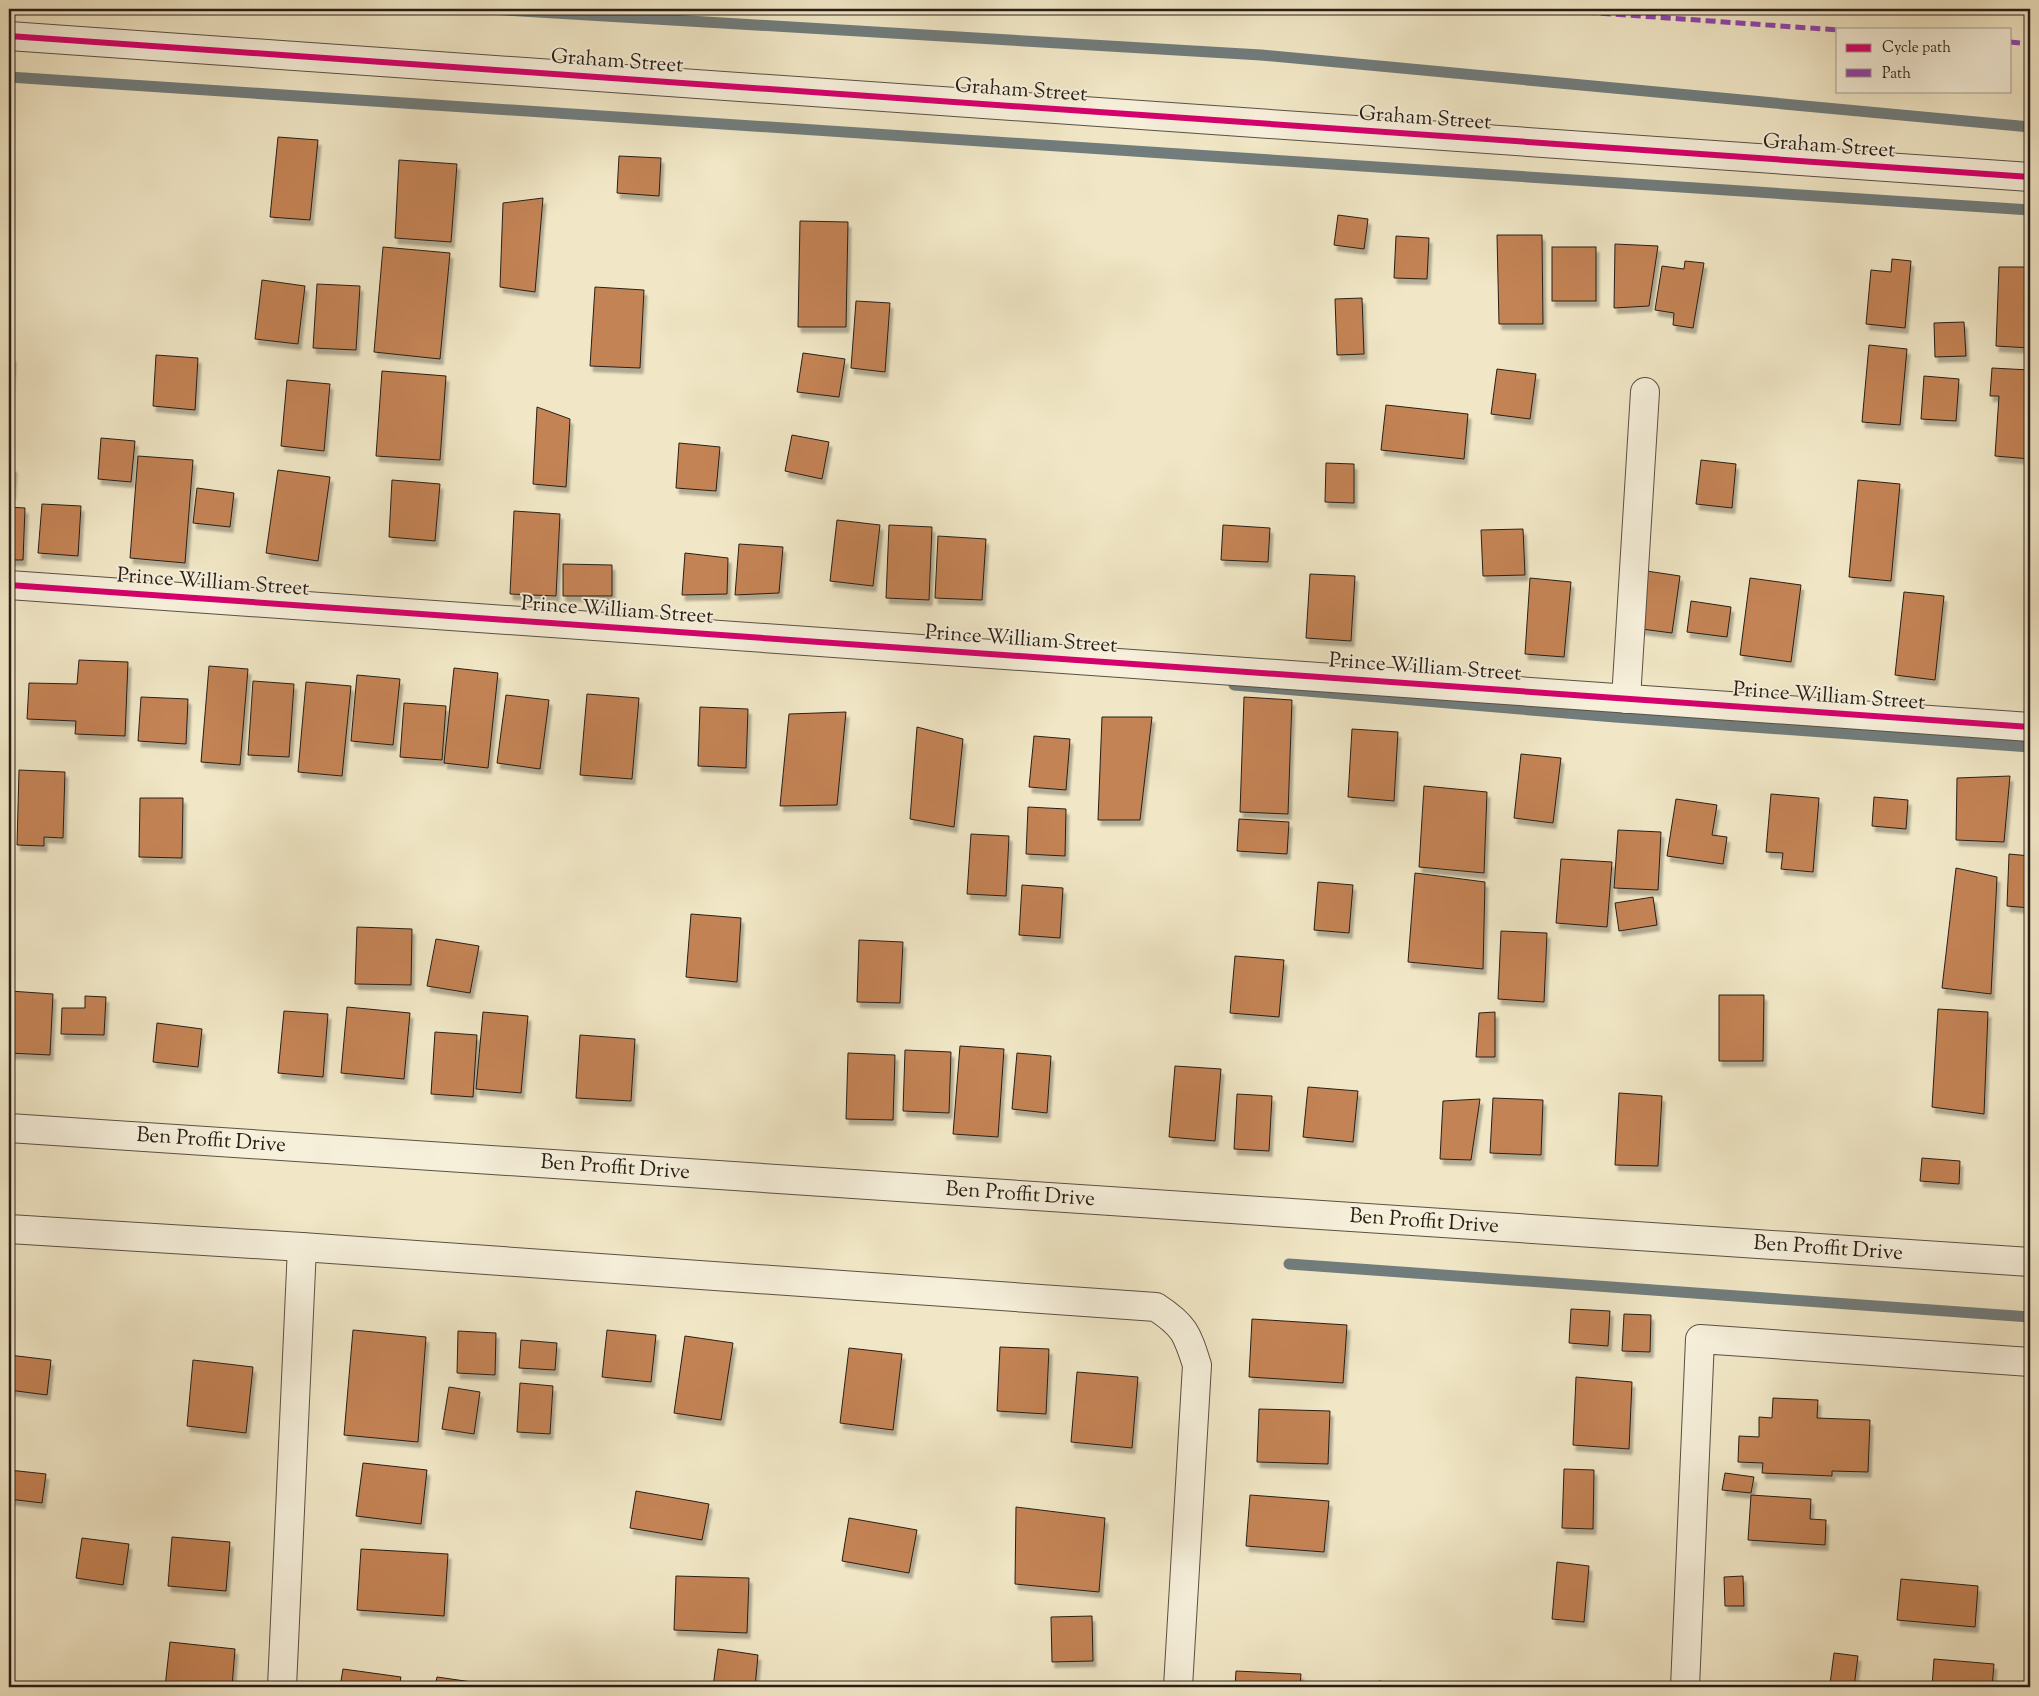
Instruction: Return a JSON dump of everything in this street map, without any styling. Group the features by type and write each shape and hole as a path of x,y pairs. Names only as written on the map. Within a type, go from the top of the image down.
{"street":[{"name":"Graham Street","path":"9,36 2030,177"},
{"path":"1626,699 1646,392"},
{"name":"Prince William Street","path":"9,585 2030,727"},
{"name":"Ben Proffit Drive","path":"9,1128 2030,1262"},
{"path":"9,1229 302,1247 1156,1307 1172,1318 1186,1332 1197,1365 1178,1687"},
{"path":"282,1687 302,1247"},
{"path":"1685,1687 1700,1338 2030,1362"}],"building":[{"path":"278,137 318,140 310,220 270,217"},
{"path":"619,156 661,158 659,196 617,193"},
{"path":"399,160 457,164 451,242 395,238"},
{"path":"543,198 535,292 500,287 503,203"},
{"path":"1338,215 1368,219 1364,249 1334,245"},
{"path":"800,221 848,222 846,327 798,327"},
{"path":"1497,235 1542,235 1543,324 1499,324"},
{"path":"1396,236 1429,238 1427,279 1394,278"},
{"path":"1615,244 1658,246 1649,306 1614,308"},
{"path":"383,247 450,253 440,359 374,352"},
{"path":"1552,247 1596,247 1596,301 1552,301"},
{"path":"2028,255 2030,255 2030,348 1996,346 1999,267 2027,267"},
{"path":"1892,259 1911,261 1905,328 1866,324 1871,270 1891,272"},
{"path":"1685,261 1704,263 1693,328 1673,325 1674,313 1655,310 1662,266 1684,269"},
{"path":"262,280 305,286 298,344 255,339"},
{"path":"317,284 360,286 356,350 313,348"},
{"path":"595,287 644,290 640,368 590,366"},
{"path":"1362,298 1364,354 1337,355 1335,299"},
{"path":"856,301 890,303 885,372 851,368"},
{"path":"1964,322 1966,356 1935,357 1934,323"},
{"path":"1869,345 1907,349 1900,425 1862,422"},
{"path":"803,353 845,359 839,397 797,392"},
{"path":"156,355 198,358 195,410 153,406"},
{"path":"9,357 13,357 9,412"},
{"path":"1992,368 2030,370 2030,459 1995,456 1999,396 1990,396"},
{"path":"1497,369 1536,374 1530,419 1491,414"},
{"path":"382,371 446,376 440,460 376,456"},
{"path":"1924,376 1959,379 1956,421 1921,419"},
{"path":"287,380 330,384 324,451 281,446"},
{"path":"1386,405 1468,414 1464,459 1381,450"},
{"path":"537,407 570,419 566,487 533,484"},
{"path":"792,435 829,442 822,479 785,471"},
{"path":"101,438 135,441 131,482 98,479"},
{"path":"679,443 720,447 716,491 676,488"},
{"path":"138,456 193,460 185,563 130,558"},
{"path":"1701,460 1736,464 1732,508 1696,504"},
{"path":"1326,463 1354,464 1354,503 1325,502"},
{"path":"9,467 14,467 12,494 9,494"},
{"path":"278,470 330,477 318,561 266,553"},
{"path":"392,480 440,484 435,541 389,537"},
{"path":"1858,480 1900,484 1891,581 1849,577"},
{"path":"197,488 234,493 230,527 193,523"},
{"path":"42,504 81,506 78,556 38,553"},
{"path":"9,507 25,508 23,560 9,560"},
{"path":"514,511 560,514 556,596 510,594"},
{"path":"837,520 880,525 873,586 830,581"},
{"path":"889,525 932,527 929,600 886,598"},
{"path":"1223,525 1270,528 1268,562 1221,560"},
{"path":"1523,529 1525,575 1483,576 1481,530"},
{"path":"938,536 986,539 982,600 935,598"},
{"path":"739,544 783,547 779,593 735,595"},
{"path":"685,553 728,558 727,594 682,595"},
{"path":"563,564 612,565 612,596 563,596"},
{"path":"1640,570 1680,576 1672,633 1634,628"},
{"path":"1310,574 1355,576 1351,641 1306,638"},
{"path":"1530,578 1571,582 1564,657 1525,654"},
{"path":"1750,578 1801,585 1791,662 1740,655"},
{"path":"1904,592 1944,596 1935,680 1895,675"},
{"path":"1691,601 1731,607 1727,637 1687,632"},
{"path":"79,660 128,662 125,736 75,734 76,721 27,719 29,683 77,684"},
{"path":"209,666 248,669 240,765 201,762"},
{"path":"454,668 498,673 488,768 444,763"},
{"path":"357,675 400,679 393,745 351,741"},
{"path":"253,681 294,684 289,757 248,755"},
{"path":"306,682 351,686 342,776 298,772"},
{"path":"587,694 639,698 632,779 580,775"},
{"path":"506,695 549,700 540,769 497,763"},
{"path":"141,697 188,699 186,744 138,741"},
{"path":"1244,697 1292,700 1288,814 1240,812"},
{"path":"404,703 446,706 442,760 400,757"},
{"path":"700,707 748,709 746,768 698,766"},
{"path":"846,712 837,805 780,806 789,714"},
{"path":"1102,717 1152,717 1140,820 1098,820"},
{"path":"917,727 963,739 954,827 910,819"},
{"path":"1352,729 1398,732 1394,801 1348,797"},
{"path":"1034,736 1070,739 1066,790 1029,787"},
{"path":"1521,754 1561,758 1553,823 1514,818"},
{"path":"19,770 65,772 63,838 44,837 44,846 17,845"},
{"path":"2010,776 2004,842 1956,840 1957,778"},
{"path":"1424,786 1487,792 1484,873 1419,867"},
{"path":"1771,794 1819,798 1813,872 1781,869 1783,853 1766,852"},
{"path":"1874,797 1908,800 1906,829 1872,826"},
{"path":"140,798 183,798 182,858 139,857"},
{"path":"1676,799 1717,805 1712,835 1727,837 1723,864 1667,856"},
{"path":"1028,807 1066,809 1065,856 1026,854"},
{"path":"1239,819 1289,822 1287,854 1237,851"},
{"path":"1618,830 1661,832 1658,890 1614,888"},
{"path":"971,834 1009,836 1006,896 967,894"},
{"path":"2009,854 2030,856 2030,908 2007,906"},
{"path":"1561,859 1612,862 1607,927 1556,923"},
{"path":"1956,868 1997,877 1991,994 1942,988"},
{"path":"1415,873 1485,882 1483,969 1408,962"},
{"path":"1318,882 1353,885 1349,933 1314,930"},
{"path":"1022,885 1063,888 1060,938 1019,935"},
{"path":"1653,897 1657,925 1619,931 1615,903"},
{"path":"691,914 741,918 737,982 686,977"},
{"path":"357,927 412,929 411,985 355,984"},
{"path":"1501,931 1547,933 1544,1002 1498,999"},
{"path":"436,939 479,946 470,993 427,986"},
{"path":"859,940 903,942 900,1003 857,1002"},
{"path":"1235,956 1284,960 1279,1017 1230,1013"},
{"path":"10,991 53,994 50,1055 9,1053"},
{"path":"1719,995 1764,995 1763,1061 1719,1061"},
{"path":"85,996 106,997 104,1035 61,1034 62,1008 85,1008"},
{"path":"347,1007 410,1013 404,1079 341,1073"},
{"path":"1938,1009 1988,1012 1984,1114 1932,1107"},
{"path":"284,1011 328,1014 323,1077 278,1073"},
{"path":"483,1012 528,1016 521,1093 476,1089"},
{"path":"1495,1012 1495,1057 1476,1057 1479,1013"},
{"path":"157,1023 202,1029 198,1067 153,1062"},
{"path":"435,1032 477,1035 473,1097 431,1094"},
{"path":"580,1035 635,1039 631,1101 576,1098"},
{"path":"960,1046 1004,1049 998,1137 953,1134"},
{"path":"905,1050 951,1052 949,1113 903,1111"},
{"path":"848,1053 895,1055 893,1120 846,1119"},
{"path":"1017,1053 1051,1056 1047,1113 1012,1109"},
{"path":"1175,1066 1221,1069 1215,1141 1169,1137"},
{"path":"1308,1087 1358,1091 1353,1142 1303,1137"},
{"path":"1619,1093 1662,1096 1658,1166 1615,1165"},
{"path":"1237,1094 1272,1096 1269,1151 1234,1149"},
{"path":"1493,1098 1543,1100 1541,1155 1490,1153"},
{"path":"1480,1099 1471,1160 1440,1159 1443,1101"},
{"path":"1922,1158 1960,1161 1959,1184 1920,1181"},
{"path":"1571,1309 1610,1311 1608,1346 1569,1343"},
{"path":"1624,1314 1651,1315 1650,1352 1622,1351"},
{"path":"1252,1319 1347,1325 1343,1383 1249,1377"},
{"path":"353,1330 426,1337 418,1442 344,1435"},
{"path":"607,1330 656,1335 651,1382 602,1377"},
{"path":"458,1331 496,1333 495,1375 457,1373"},
{"path":"685,1336 733,1343 721,1420 674,1413"},
{"path":"521,1340 557,1343 555,1370 519,1368"},
{"path":"1000,1347 1049,1349 1046,1414 997,1411"},
{"path":"849,1348 902,1354 893,1430 840,1423"},
{"path":"9,1355 51,1360 47,1395 9,1390"},
{"path":"193,1360 253,1367 246,1433 187,1426"},
{"path":"1077,1372 1138,1377 1132,1448 1071,1442"},
{"path":"1576,1377 1632,1382 1629,1449 1573,1445"},
{"path":"520,1383 553,1386 550,1434 517,1432"},
{"path":"449,1387 480,1392 474,1434 442,1429"},
{"path":"1773,1398 1818,1400 1817,1418 1870,1420 1868,1472 1832,1471 1832,1476 1762,1473 1763,1463 1738,1462 1739,1436 1759,1437 1759,1417 1772,1418"},
{"path":"1259,1409 1330,1411 1328,1464 1257,1462"},
{"path":"363,1463 427,1470 421,1524 356,1516"},
{"path":"1564,1469 1594,1470 1593,1529 1562,1528"},
{"path":"9,1470 46,1474 42,1503 9,1499"},
{"path":"1725,1473 1754,1477 1751,1493 1722,1490"},
{"path":"636,1491 709,1504 702,1540 630,1528"},
{"path":"1250,1495 1329,1501 1324,1552 1246,1546"},
{"path":"1751,1495 1811,1499 1810,1519 1826,1520 1825,1545 1748,1540"},
{"path":"1016,1507 1105,1518 1099,1592 1015,1584"},
{"path":"849,1518 917,1530 909,1573 842,1561"},
{"path":"172,1537 230,1542 226,1591 168,1586"},
{"path":"82,1538 129,1544 123,1585 76,1578"},
{"path":"361,1549 448,1554 444,1616 357,1610"},
{"path":"1557,1562 1589,1566 1584,1622 1552,1619"},
{"path":"676,1576 749,1578 747,1633 674,1630"},
{"path":"1743,1576 1744,1606 1725,1606 1724,1577"},
{"path":"1901,1579 1978,1586 1975,1627 1897,1620"},
{"path":"1092,1616 1093,1661 1052,1662 1051,1617"},
{"path":"170,1642 235,1649 232,1687 165,1687"},
{"path":"718,1649 758,1655 755,1687 713,1687"},
{"path":"1834,1653 1858,1656 1854,1687 1830,1684"},
{"path":"1934,1659 1994,1664 1992,1687 1932,1687"},
{"path":"343,1669 401,1677 399,1687 340,1687"},
{"path":"1236,1671 1301,1674 1300,1687 1235,1687"},
{"path":"437,1677 486,1684 485,1687 435,1687"},
{"path":"1379,1681 1418,1687 1378,1687"}],"waterway":[{"path":"489,9 1261,55 2030,127"},
{"path":"9,77 2030,210"},
{"path":"1234,685 1615,717 2030,747"},
{"path":"1289,1264 2030,1317"}],"marked path":[{"path":"1541,9 1836,30"},
{"path":"2012,42 2030,44"}],"cycle path":[{"path":"9,36 2030,177"},
{"path":"9,585 2030,727"}]}
